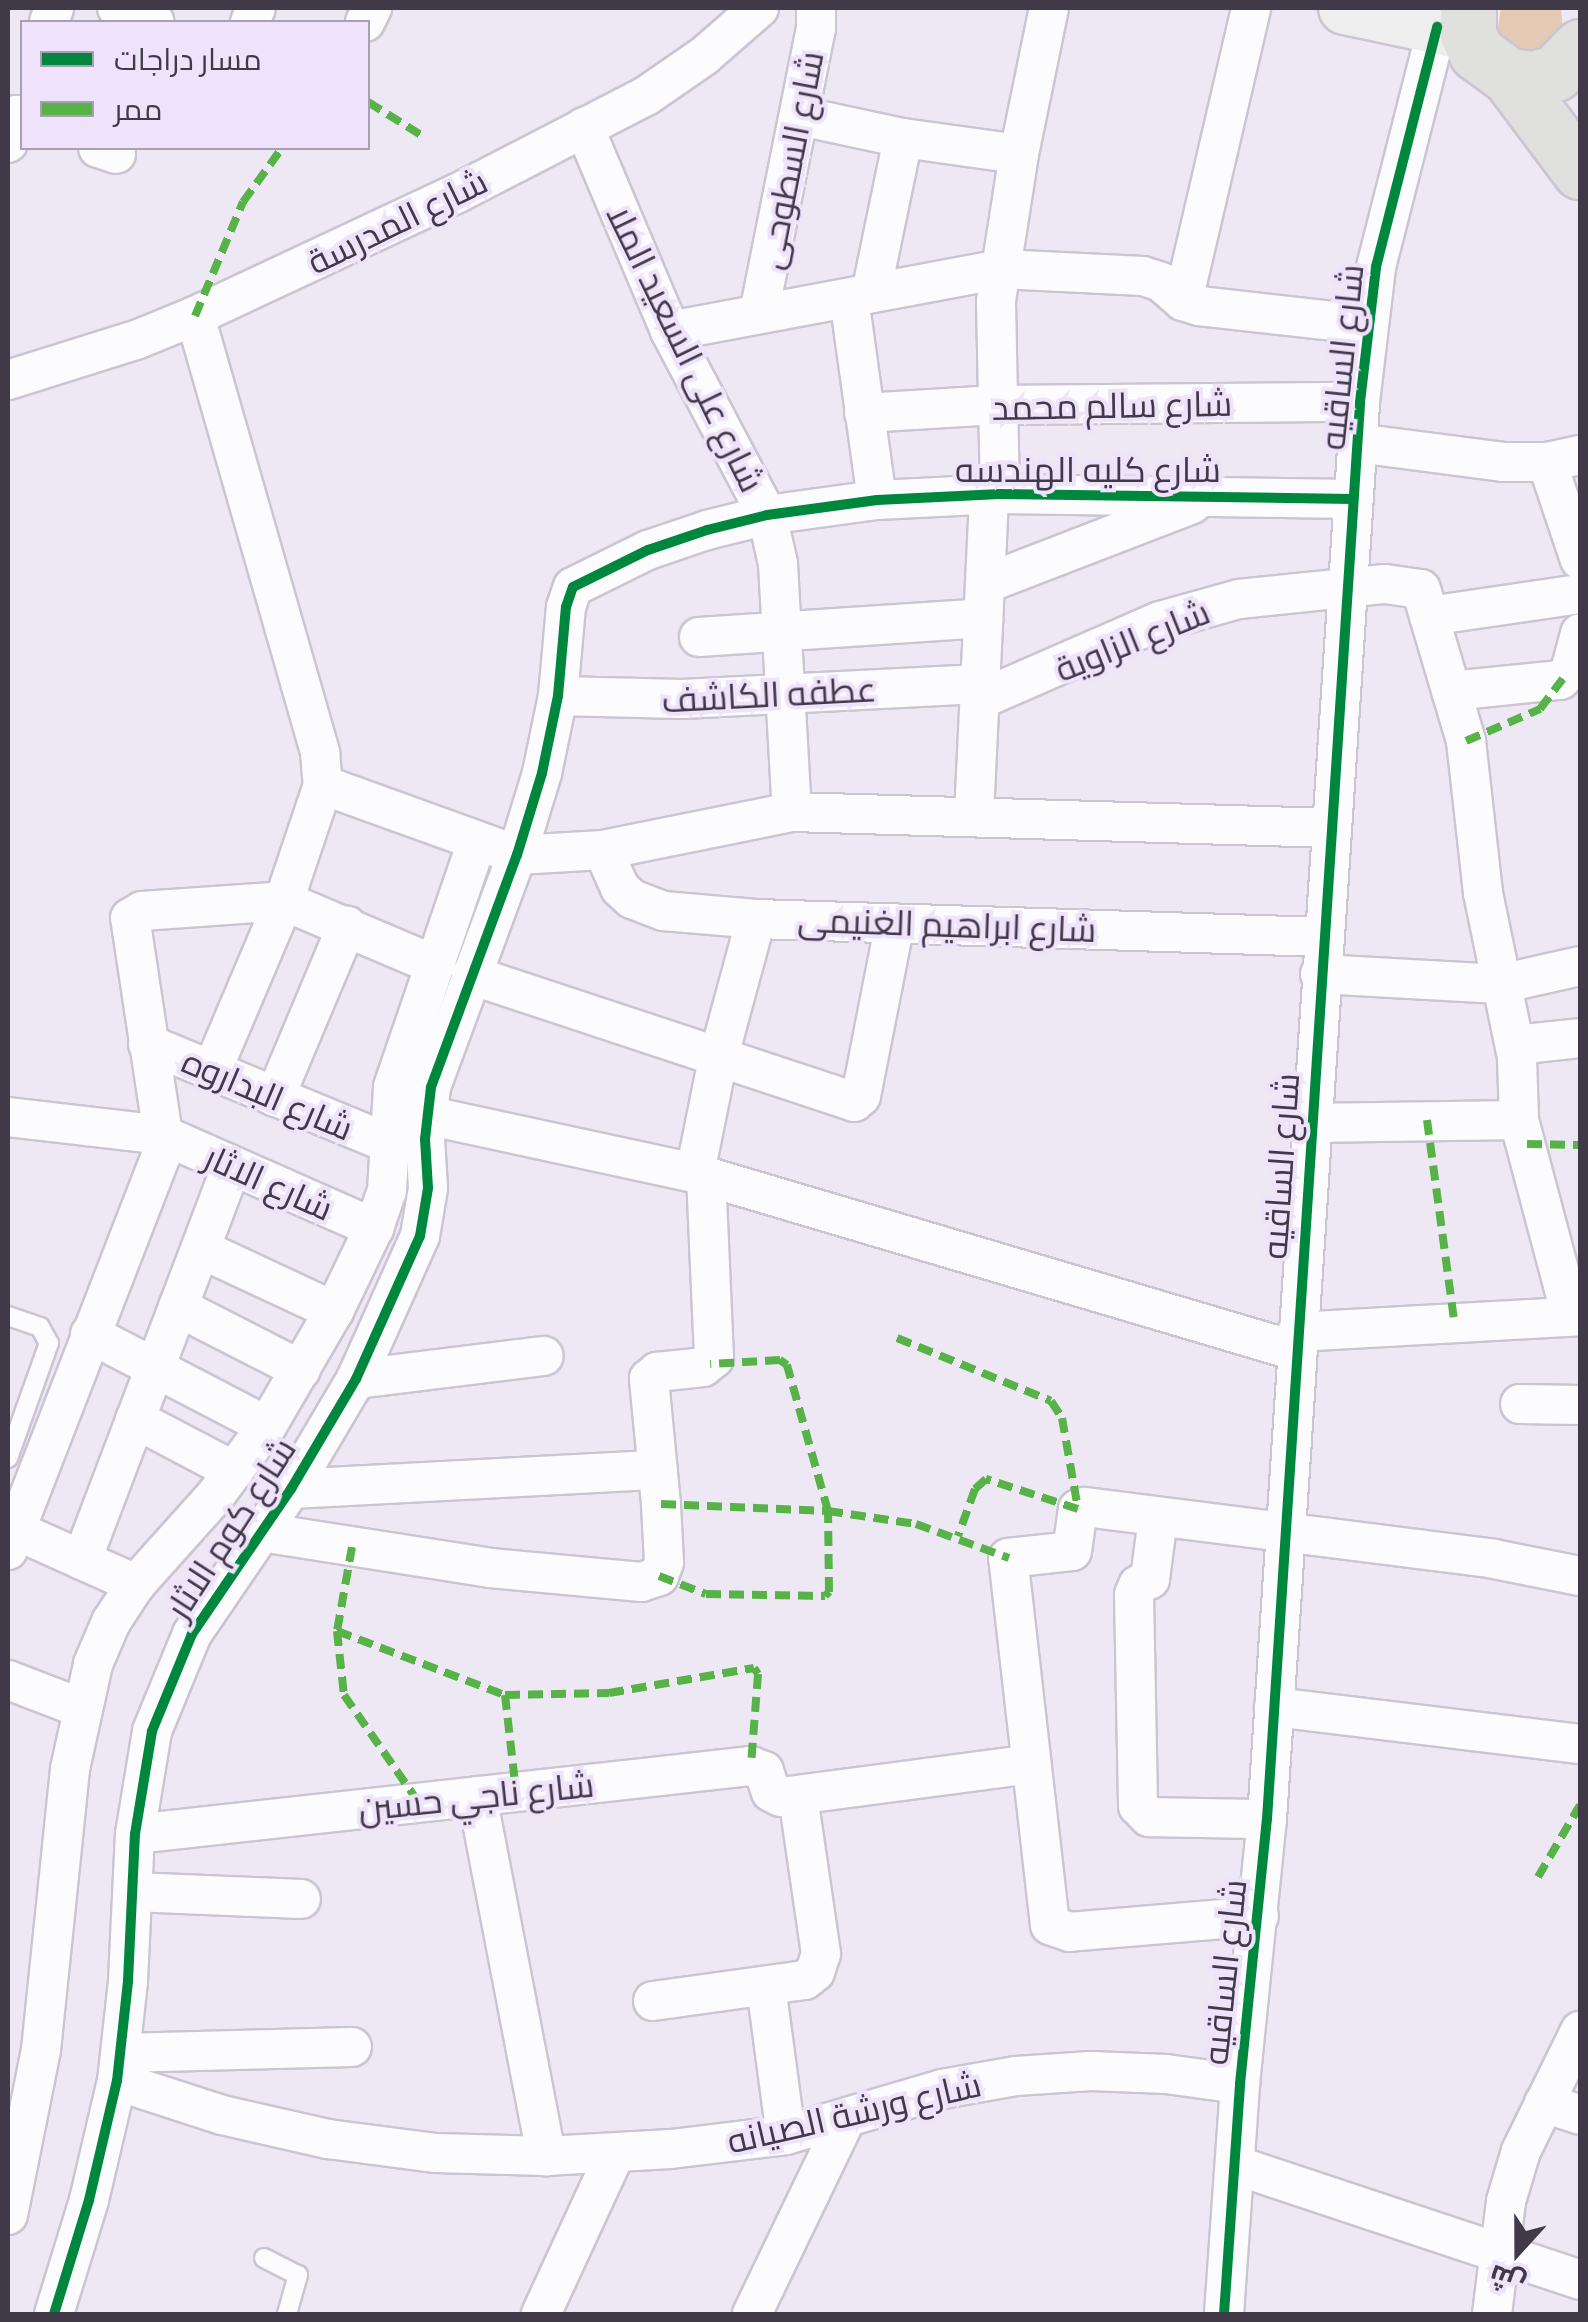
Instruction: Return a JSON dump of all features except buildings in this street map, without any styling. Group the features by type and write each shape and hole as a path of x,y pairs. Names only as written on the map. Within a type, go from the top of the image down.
{"main road":[{"path":"1458,23 1477,53 1509,76 1580,171"},
{"path":"1509,76 1532,79 1555,73 1580,47"}],"street":[{"path":"117,8 150,20"},
{"name":"شارع المدرسة","path":"8,380 136,340 407,218 646,96 704,56 758,8"},
{"name":"شارع السطوحى","path":"759,313 800,116 816,8"},
{"path":"974,816 984,601 994,494 995,330 1019,154 1049,8"},
{"path":"1183,301 1251,8"},
{"path":"1345,8 1458,23"},
{"name":"شارع الساقيه","path":"1224,2314 1240,2084 1267,1819 1360,402 1376,267 1458,23"},
{"path":"800,116 903,138 1019,154"},
{"name":"شارع على السعيد الملا","path":"584,128 670,331 767,515 778,564 792,812"},
{"path":"877,500 864,412 860,296 903,138"},
{"path":"670,331 1001,269 1143,276 1161,282 1183,301 1368,324"},
{"path":"195,316 320,753 323,785 284,901 212,1070"},
{"name":"شارع سالم محمد","path":"864,412 996,405 1360,402"},
{"path":"1358,443 1486,461 1564,458 1580,560"},
{"name":"شارع كليه الهندسه","path":"517,856 542,773 558,696 566,607 582,579 707,530 767,515 877,500 994,494 1354,499"},
{"path":"699,638 782,632 984,601 1213,496"},
{"name":"شارع الزاوية","path":"979,692 1160,621 1239,599 1385,584 1418,588 1429,616"},
{"path":"426,1115 701,1174 1296,1341 1576,1316 1519,1120 1515,1044 1483,892 1466,741 1429,616 1580,594"},
{"path":"1451,691 1560,680 1570,671 1580,633"},
{"name":"عطفه الكاشف","path":"558,696 626,700 786,693 979,692"},
{"path":"323,785 517,856 603,850 792,812 1331,828"},
{"name":"شارع كوم الاثار","path":"8,2215 41,2050 70,1770 81,1708 105,1636 136,1584 234,1471 267,1426 334,1311 374,1228 387,1191 393,1088 478,842"},
{"name":"شارع ابراهيم الغنيمى","path":"603,850 620,888 647,907 756,919 1323,937"},
{"name":"شارع كوم الاثار","path":"54,2314 97,2170 119,2067 135,1834 152,1731 169,1681 192,1634 292,1489 356,1378 420,1236 428,1188 426,1115 439,1060 517,856"},
{"path":"136,1584 82,1560 12,1540 158,1165 163,1135 129,923 133,914 284,901 434,965"},
{"path":"261,1532 490,1568 647,1582 658,1576 664,1562 648,1379 657,1372 702,1367 714,1358 701,1174 718,1059 756,919"},
{"path":"471,976 845,1101 861,1096 894,923"},
{"path":"275,1097 347,926"},
{"path":"1320,974 1500,984 1580,966"},
{"path":"1515,1044 1580,1038"},
{"name":"شارع البداروه","path":"148,1044 388,1144"},
{"name":"شارع الاثار","path":"8,1117 163,1135 374,1228"},
{"path":"1310,1123 1519,1120"},
{"path":"82,1560 232,1166"},
{"path":"201,1249 334,1311"},
{"path":"178,1307 301,1370"},
{"path":"90,1334 267,1426"},
{"path":"356,1378 544,1356"},
{"path":"1520,1404 1580,1405"},
{"path":"135,1420 234,1471"},
{"path":"292,1489 658,1470"},
{"path":"1259,1916 1059,1931 1046,1914 1008,1558 1072,1552 1080,1508 1494,1559 1580,1576"},
{"path":"1158,1518 1150,1579 1138,1585 1134,1595 1138,1806 1149,1817 1267,1819"},
{"path":"8,1680 81,1708"},
{"path":"1274,1706 1580,1744"},
{"path":"653,2000 804,1980 820,1963 798,1796 1030,1764"},
{"name":"شارع ناجي حسين","path":"135,1834 757,1766 764,1771 775,1796 798,1796"},
{"path":"476,1796 546,2156"},
{"path":"134,1892 302,1899"},
{"path":"766,1986 786,2134"},
{"path":"1492,2314 1506,2201 1521,2150 1580,2031"},
{"path":"119,2067 352,2047"},
{"name":"شارع ورشة الصيانه","path":"119,2067 222,2114 328,2138 436,2152 546,2156 615,2154 786,2134 942,2089 1016,2076 1091,2071 1166,2074 1240,2084"},
{"path":"1544,2103 1580,2115"},
{"path":"752,2314 846,2119"},
{"path":"541,2314 615,2154"},
{"path":"1235,2166 1580,2280"}],"lane":[{"path":"8,1316 40,1327 49,1343 8,1458"},
{"path":"264,2258 298,2275 287,2314"}],"shaded area":[{"path":"1501,8 1561,8 1563,35 1537,56 1505,44 1498,28"}],"marked path":[{"path":"370,103 424,137"},
{"path":"195,316 243,202 281,150"},
{"path":"1466,741 1540,709 1563,679"},
{"path":"1427,1120 1454,1320"},
{"path":"1527,1144 1580,1145"},
{"path":"897,1338 1051,1401 1062,1418 1078,1509 986,1479 975,1489 958,1536"},
{"path":"659,1576 706,1594 825,1596 829,1592 828,1511 787,1365 780,1360 710,1364"},
{"path":"661,1504 828,1511 916,1524 1009,1558"},
{"path":"352,1547 337,1631 344,1695 419,1803"},
{"path":"337,1631 505,1695 609,1693 754,1668 758,1674 751,1766"},
{"path":"505,1695 516,1792"},
{"path":"1538,1877 1580,1805"}],"cycle path":[{"path":"1224,2314 1240,2084 1267,1819 1360,402 1376,267 1437,27"},
{"path":"54,2314 89,2200 117,2081 128,1981 135,1834 152,1731 192,1634 291,1489 356,1379 420,1236 428,1188 425,1139 431,1087 517,855 542,773 558,696 566,607 573,587 648,550 707,530 767,515 877,500 1000,494 1353,499"}]}
